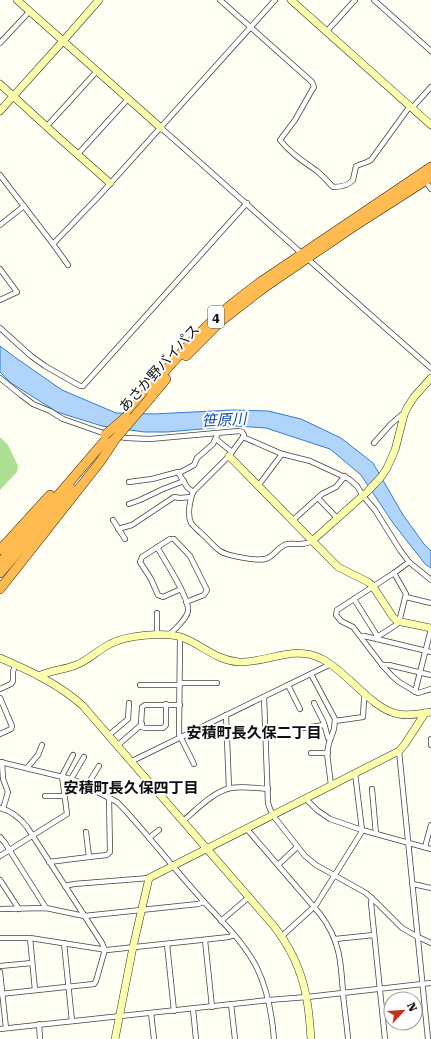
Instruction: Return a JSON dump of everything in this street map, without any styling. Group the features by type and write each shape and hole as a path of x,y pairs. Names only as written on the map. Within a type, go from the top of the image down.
{"highway":[{"name":"あさか野バイパス","path":"0,573 126,417 221,321 304,256 431,167"},
{"name":"あさか野バイパス","path":"304,256 428,179"},
{"name":"あさか野バイパス","path":"0,564 147,396"},
{"path":"0,550 110,437"},
{"path":"0,589 100,462 110,437"}],"street":[{"path":"17,0 431,368"},
{"path":"0,111 99,0"},
{"path":"220,0 313,84 313,88 295,120 280,140 310,167 317,171 333,187 352,182 356,166 371,160 411,107 431,87"},
{"path":"53,244 161,128 275,0"},
{"path":"291,0 431,125"},
{"path":"374,0 431,51"},
{"path":"327,31 352,1"},
{"path":"0,44 30,11"},
{"path":"46,127 97,71"},
{"path":"0,84 77,155 110,183"},
{"path":"77,155 128,99"},
{"path":"0,175 68,265"},
{"path":"428,179 431,189"},
{"path":"0,328 31,356 45,366 80,386 83,386 247,203"},
{"path":"0,225 24,206"},
{"path":"0,269 17,292 0,300"},
{"path":"0,378 33,404 50,411 63,419 100,432 126,438 150,439 239,431 244,434 230,454 192,495 180,498 174,497 132,525 118,529"},
{"path":"179,473 192,495 189,513 192,524 220,551 234,557 264,560 270,558 286,544 308,544 363,496 381,477 392,459 406,412 414,397 431,378"},
{"path":"374,443 391,424 406,412"},
{"path":"129,482 179,473 194,465 197,458 216,440 218,433"},
{"path":"243,437 282,454 310,461 345,476 354,483 375,510 409,562 431,580"},
{"path":"216,440 258,486 338,567 374,586 397,621 431,628 416,692"},
{"path":"258,486 282,454"},
{"path":"292,521 324,493 336,487 345,476"},
{"path":"129,504 184,481"},
{"path":"318,498 337,518"},
{"path":"113,520 125,539"},
{"path":"181,589 163,597 158,595 151,579 140,562 142,557 170,539 173,539 190,556 207,591 204,595 186,602"},
{"path":"157,547 181,589 188,608 187,614 168,635"},
{"path":"409,562 336,611 336,615 341,621 353,627 392,676 416,692 421,693 431,689"},
{"path":"377,638 400,621 406,592 394,573"},
{"path":"406,597 431,603"},
{"path":"354,599 377,638"},
{"path":"156,613 157,635"},
{"path":"39,676 76,665 106,646 126,638 168,635 188,640 215,656 232,661 246,662 288,653 299,653 319,657 331,664 382,707 393,713 410,715 428,713"},
{"path":"360,637 364,636 377,638 431,652"},
{"path":"180,637 179,734 194,764"},
{"path":"0,658 56,685 73,697 88,711 273,925 282,936 297,964 307,997 312,1039"},
{"path":"132,761 331,664"},
{"path":"0,689 11,684 13,681 12,672 14,665"},
{"path":"382,665 389,665 431,675"},
{"path":"312,674 335,721 328,753 331,785"},
{"path":"140,685 217,683"},
{"path":"288,685 300,709"},
{"path":"335,721 363,717 364,699 366,694"},
{"path":"264,697 269,806 273,814 297,847 311,861 358,888 372,898 402,928 431,943"},
{"path":"0,698 12,726 10,730 0,734"},
{"path":"314,703 328,738 330,739"},
{"path":"109,735 128,719 129,704"},
{"path":"166,704 166,725 163,728 142,727 142,708 145,705 166,704 180,704"},
{"path":"65,886 149,878 399,751 428,713"},
{"path":"226,715 229,788"},
{"path":"118,745 142,724"},
{"path":"304,728 324,725"},
{"path":"431,739 431,745"},
{"path":"27,768 38,755 42,745"},
{"path":"399,751 428,1039"},
{"path":"311,753 328,753"},
{"path":"0,856 67,814 62,777 63,771 73,755"},
{"path":"71,779 84,757"},
{"path":"1,994 93,984 96,982 104,955 104,949 102,943 23,823 14,814 1,808 8,792 3,779 1,762 71,779 120,804 245,949 263,982 269,1000 274,1039"},
{"path":"86,787 99,766"},
{"path":"282,936 314,907 361,834 362,830 355,773"},
{"path":"183,821 218,792 229,788 268,789"},
{"path":"372,789 376,834"},
{"path":"45,796 64,796"},
{"path":"49,862 107,855 110,852 108,798"},
{"path":"305,798 317,810 330,819 362,830 431,849"},
{"path":"425,847 431,825"},
{"path":"246,828 327,923 335,939 340,954 348,1039"},
{"path":"149,838 159,830"},
{"path":"86,832 89,856"},
{"path":"0,837 10,850 46,908"},
{"path":"278,865 297,847"},
{"path":"115,1039 133,947 149,878"},
{"path":"0,880 19,909"},
{"path":"413,884 431,888"},
{"path":"221,921 249,897"},
{"path":"372,898 371,903 385,1039"},
{"path":"0,909 46,908 84,916 198,904 204,902"},
{"path":"0,938 30,938 104,949 206,940 234,935"},
{"path":"335,939 374,935"},
{"path":"30,938 35,990"},
{"path":"206,940 212,1007"},
{"path":"64,943 72,1021"},
{"path":"167,944 174,1011"},
{"path":"0,966 32,963"},
{"path":"0,972 3,1028 431,983"},
{"path":"231,1004 235,1039"},
{"path":"193,1008 196,1039"},
{"path":"151,1013 154,1039"},
{"path":"39,1024 40,1039"}],"green space":[{"path":"0,437 8,445 18,466 17,472 0,490"}],"water":[{"name":"笹原川","path":"0,346 62,390 116,413 154,414 232,410 268,411 301,419 341,438 373,463 403,515 424,544 431,551 431,568 425,564 393,523 361,475 330,449 266,428 236,426 167,432 144,432 102,426 57,412 11,383 0,372"}],"district":[{"name":"安積町長久保二丁目","path":"254,733"},
{"name":"安積町長久保四丁目","path":"131,788"}]}
